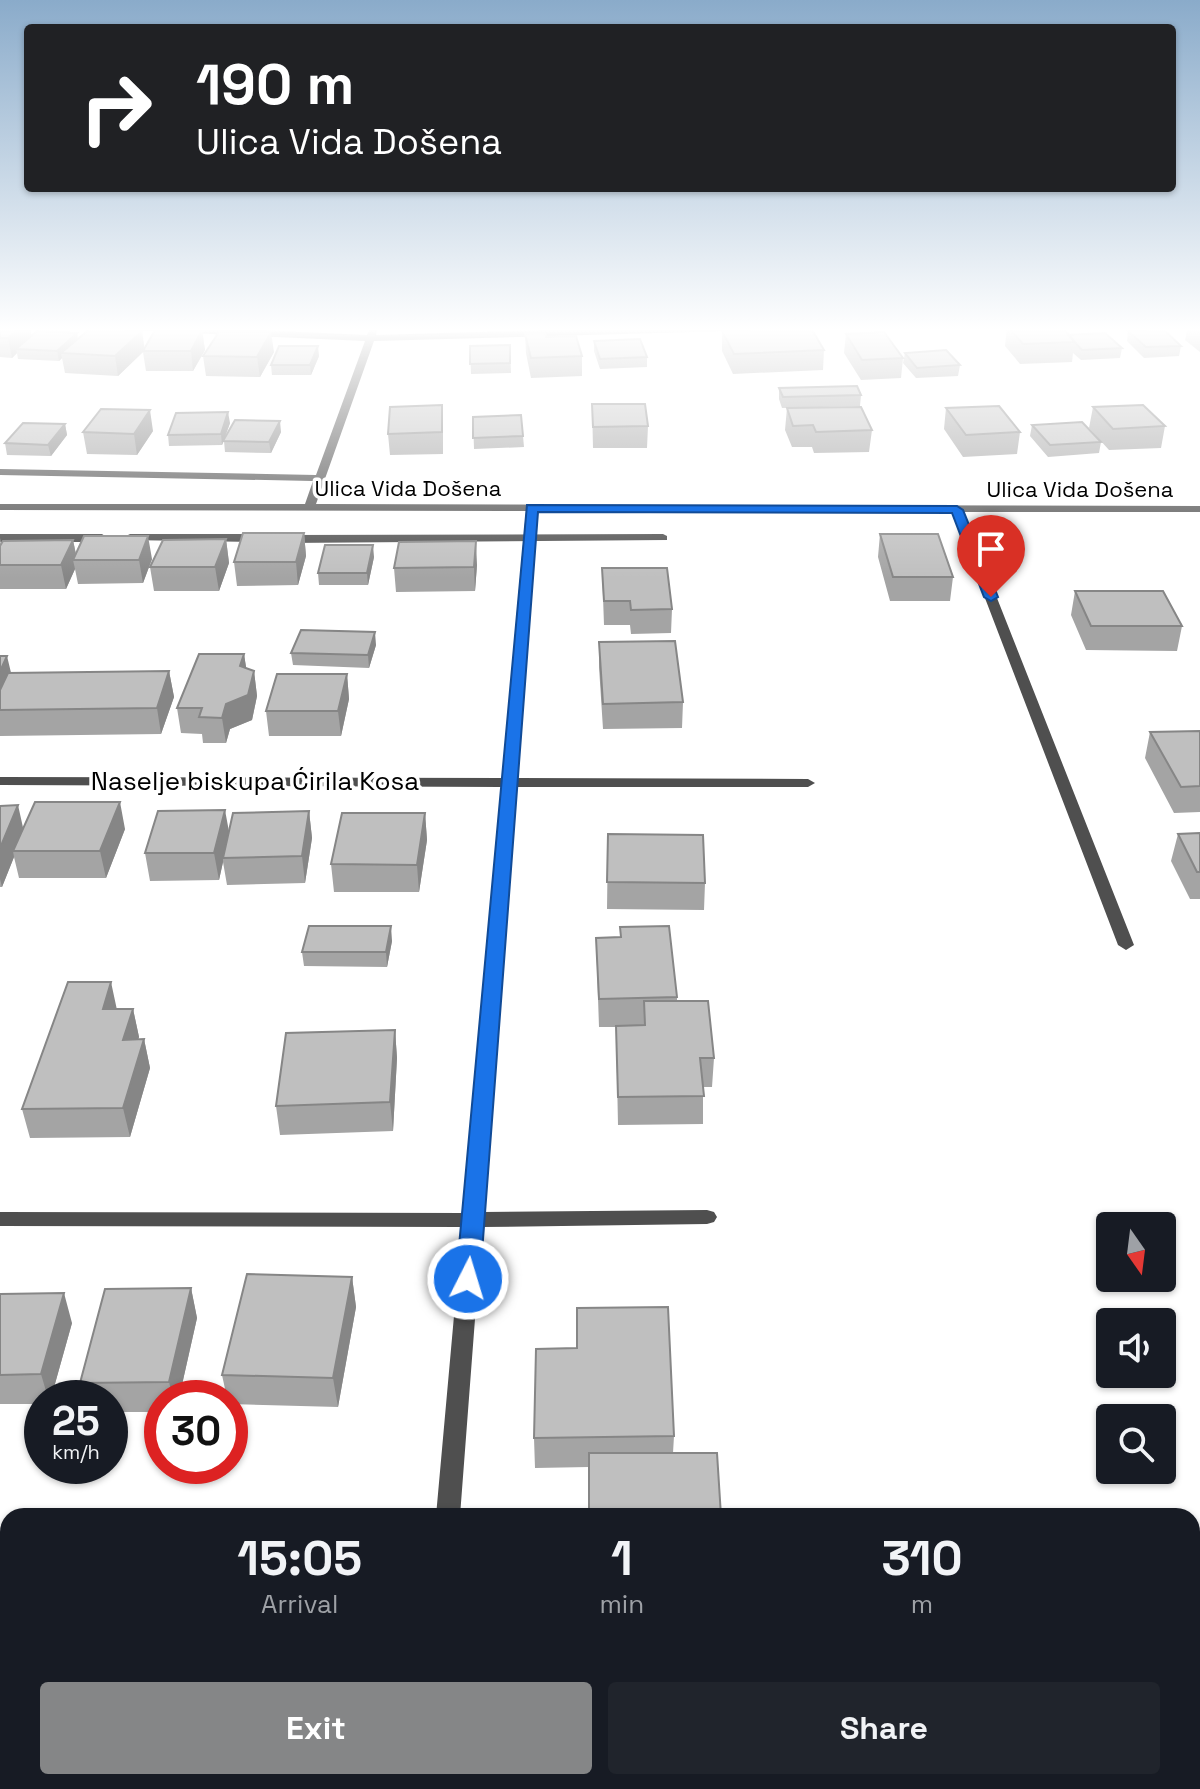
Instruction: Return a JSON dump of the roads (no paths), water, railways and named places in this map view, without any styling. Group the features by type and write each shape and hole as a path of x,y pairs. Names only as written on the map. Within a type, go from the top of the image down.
{"street":[{"path":"309,508 344,410"},
{"name":"Ulica Vida Došena","path":"0,472 319,478"},
{"name":"Ulica Vida Došena","path":"0,507 1200,509"},
{"path":"449,1508 532,508"},
{"path":"957,510 1126,945"},
{"path":"0,538 663,538"},
{"name":"Naselje biskupa Ćirila Kosa","path":"0,781 808,783"},
{"path":"0,1219 707,1217"}]}
